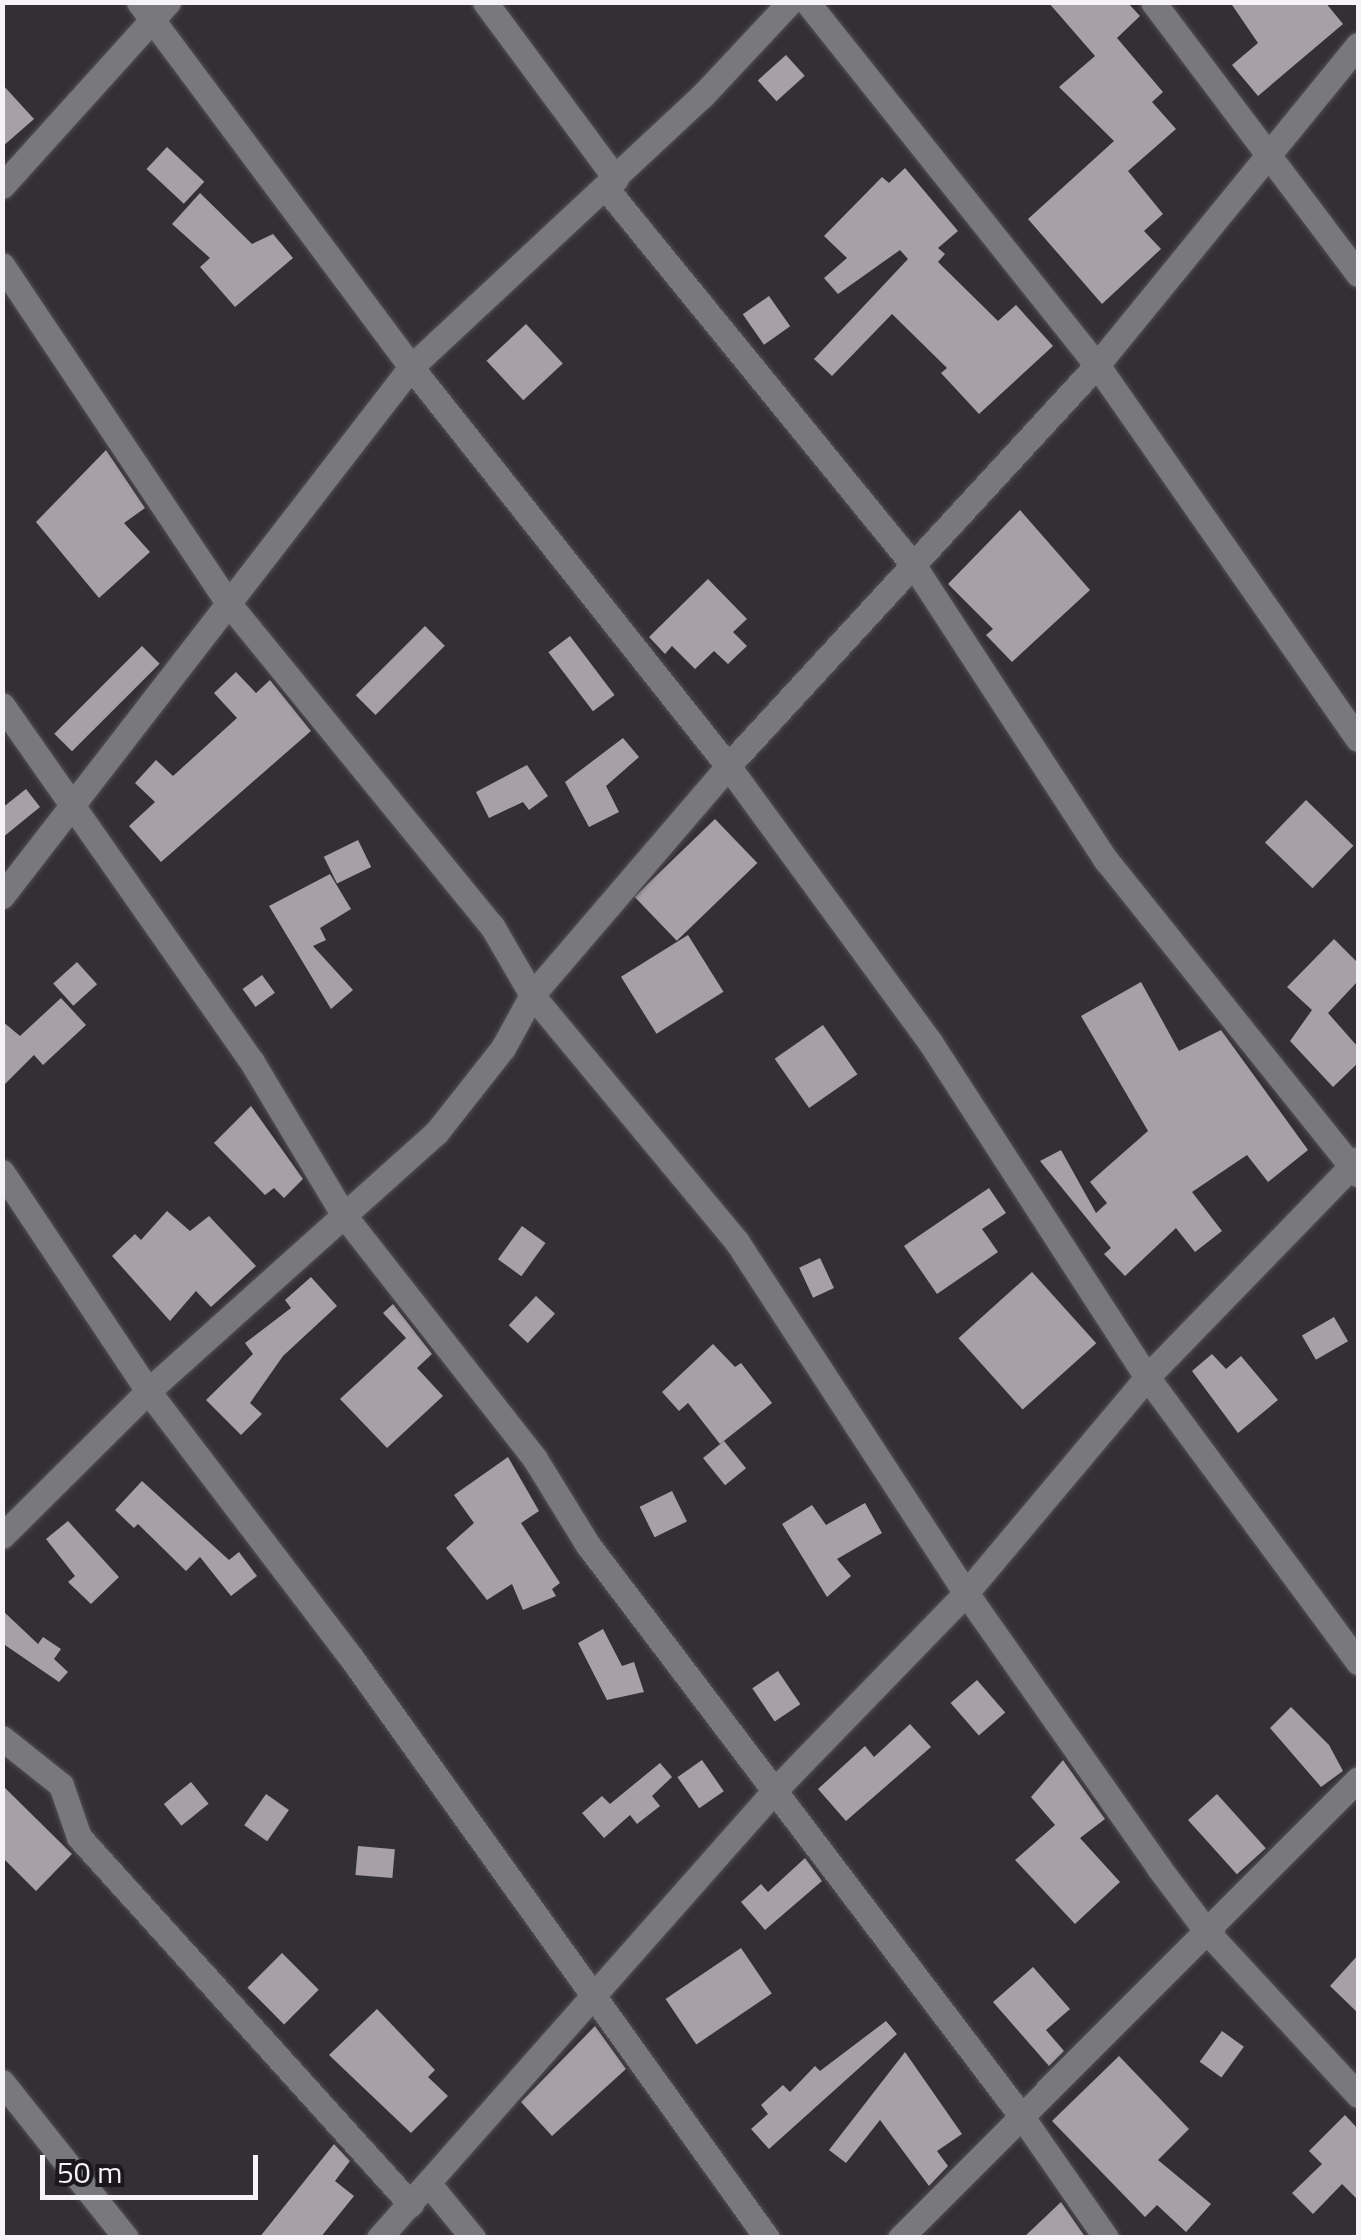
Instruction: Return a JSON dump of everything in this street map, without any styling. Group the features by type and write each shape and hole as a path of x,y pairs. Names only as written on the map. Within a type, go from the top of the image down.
{"street":[{"path":"378,2238 591,1992 775,1790 966,1593 1147,1377 1356,1166 1106,860 916,569 610,183 485,2"},
{"path":"2,896 74,808 411,367 610,183 790,2"},
{"path":"807,2 1098,365 1358,739"},
{"path":"1153,2 1358,274"},
{"path":"2,186 153,8 411,367 728,766 930,1042 1147,1377 1358,1662"},
{"path":"2,1536 148,1391 436,1133 502,1048 532,995 728,766 916,569 1098,365 1358,45"},
{"path":"2,266 230,604 492,926 532,995 738,1242 966,1593 1208,1933 1358,2095"},
{"path":"2,705 252,1062 343,1214 535,1460 588,1545 1022,2117 1106,2238"},
{"path":"2,1172 148,1391 350,1656 767,2238"},
{"path":"2,1738 62,1786 80,1837 411,2204"},
{"path":"900,2238 1358,1780"},
{"path":"2,2082 126,2238"},
{"path":"428,2183 473,2238"}],"building":[{"path":"1048,2 1127,2 1140,16 1117,38 1163,92 1152,102 1176,129 1128,171 1163,214 1144,231 1161,249 1102,304 1028,219 1114,141 1059,87 1095,56"},
{"path":"1230,2 1325,2 1343,24 1258,96 1232,65 1258,43"},
{"path":"786,55 805,76 776,101 758,80"},
{"path":"2,84 34,119 2,147"},
{"path":"167,147 204,182 184,204 147,169"},
{"path":"905,168 958,231 938,248 945,254 938,262 998,321 1016,305 1053,346 979,414 941,373 947,368 892,314 832,376 814,359 908,259 900,250 838,294 824,278 847,258 824,236 882,177 889,183"},
{"path":"200,193 252,244 273,234 293,258 235,307 200,267 210,258 172,224"},
{"path":"769,296 790,326 764,345 743,314"},
{"path":"526,324 563,363 523,400 487,361"},
{"path":"106,450 145,508 124,523 150,552 99,598 36,522"},
{"path":"1020,510 1090,590 1012,662 986,635 993,629 948,584"},
{"path":"708,579 747,619 733,632 747,646 728,664 714,651 695,669 672,646 665,654 649,637"},
{"path":"425,626 445,646 376,715 356,695"},
{"path":"570,636 615,695 593,711 548,652"},
{"path":"142,646 160,664 72,751 54,734"},
{"path":"236,672 256,693 270,680 311,731 161,862 129,826 155,802 135,783 156,760 173,776 237,718 214,693"},
{"path":"623,738 639,757 606,786 619,812 589,827 565,782"},
{"path":"527,765 548,796 529,810 523,802 489,818 476,792"},
{"path":"26,789 40,807 2,838 2,808"},
{"path":"1306,800 1353,846 1312,888 1265,842"},
{"path":"715,819 757,863 677,941 634,897"},
{"path":"358,840 371,867 337,884 324,857"},
{"path":"330,874 351,909 320,928 326,940 313,946 353,990 331,1009 269,906"},
{"path":"688,935 724,992 657,1034 621,977"},
{"path":"1334,939 1358,963 1358,981 1328,1013 1358,1047 1358,1063 1333,1087 1290,1041 1312,1010 1287,987"},
{"path":"77,962 97,984 73,1006 53,983"},
{"path":"262,975 275,993 256,1007 243,989"},
{"path":"1141,982 1179,1051 1221,1030 1308,1150 1268,1182 1247,1155 1192,1192 1222,1231 1195,1252 1176,1228 1125,1276 1104,1254 1111,1248 1040,1161 1061,1150 1096,1213 1107,1203 1090,1182 1148,1131 1081,1016"},
{"path":"61,998 86,1025 43,1065 34,1055 2,1087 2,1021 20,1036"},
{"path":"823,1025 857,1074 809,1108 775,1059"},
{"path":"251,1106 303,1179 284,1198 274,1188 265,1195 214,1143"},
{"path":"989,1188 1006,1213 982,1229 998,1252 937,1294 904,1246"},
{"path":"167,1211 190,1231 209,1216 256,1266 211,1307 196,1291 170,1321 112,1256 135,1234 141,1240"},
{"path":"522,1226 545,1243 521,1276 498,1259"},
{"path":"820,1258 834,1288 813,1298 799,1268"},
{"path":"1032,1272 1096,1343 1023,1410 958,1338"},
{"path":"311,1277 337,1306 283,1356 250,1403 262,1414 241,1435 206,1400 253,1354 245,1343 291,1308 285,1300"},
{"path":"536,1296 555,1314 528,1343 509,1325"},
{"path":"393,1304 432,1354 417,1368 443,1396 387,1448 340,1399 406,1338 383,1313"},
{"path":"1334,1317 1348,1341 1316,1360 1302,1336"},
{"path":"713,1344 735,1367 741,1363 772,1403 720,1444 688,1403 679,1411 662,1392"},
{"path":"1212,1354 1226,1369 1241,1356 1278,1400 1238,1433 1192,1371"},
{"path":"724,1441 746,1468 725,1485 703,1458"},
{"path":"508,1457 539,1511 521,1523 560,1583 552,1589 556,1596 523,1610 512,1584 487,1600 446,1548 474,1523 454,1495"},
{"path":"142,1481 229,1560 239,1552 257,1576 231,1596 200,1557 186,1571 138,1524 134,1528 115,1510"},
{"path":"672,1491 687,1522 655,1537 640,1507"},
{"path":"865,1503 882,1533 837,1559 851,1576 827,1597 782,1524 812,1505 826,1525"},
{"path":"68,1521 119,1577 91,1604 68,1582 75,1576 46,1539"},
{"path":"2,1610 38,1644 43,1637 61,1649 54,1659 68,1672 59,1682 2,1643"},
{"path":"603,1629 622,1666 634,1662 644,1692 607,1700 578,1643"},
{"path":"778,1671 800,1704 775,1721 752,1688"},
{"path":"977,1680 1005,1712 979,1735 951,1703"},
{"path":"1291,1707 1329,1745 1343,1771 1321,1787 1270,1728"},
{"path":"910,1724 931,1747 846,1821 818,1789 865,1746 874,1757"},
{"path":"702,1760 724,1791 699,1808 677,1777"},
{"path":"1063,1760 1105,1819 1080,1838 1120,1882 1075,1924 1015,1860 1055,1825 1031,1797"},
{"path":"660,1763 672,1777 652,1796 660,1806 637,1824 630,1815 604,1838 582,1813 602,1796 610,1804"},
{"path":"191,1782 209,1804 181,1826 164,1804"},
{"path":"2,1785 72,1854 36,1891 2,1857"},
{"path":"266,1794 289,1810 267,1841 244,1825"},
{"path":"1217,1794 1266,1848 1237,1874 1188,1820"},
{"path":"358,1846 395,1849 392,1878 355,1875"},
{"path":"805,1858 822,1881 765,1930 741,1902 761,1884 768,1892"},
{"path":"741,1948 772,1994 696,2044 666,1999"},
{"path":"282,1953 319,1990 284,2024 247,1988"},
{"path":"1358,1955 1358,2013 1330,1986"},
{"path":"1033,1967 1070,2009 1046,2030 1064,2051 1049,2066 993,2002"},
{"path":"377,2009 435,2070 428,2077 448,2096 411,2133 329,2055"},
{"path":"886,2021 897,2034 769,2149 751,2129 768,2114 761,2105 783,2085 790,2092 815,2066 820,2071"},
{"path":"595,2026 626,2069 552,2136 521,2102"},
{"path":"1222,2031 1244,2047 1222,2078 1200,2062"},
{"path":"905,2052 962,2134 937,2151 948,2166 929,2186 880,2120 846,2163 829,2150"},
{"path":"1119,2056 1189,2129 1158,2160 1211,2204 1186,2232 1157,2205 1145,2217 1052,2121"},
{"path":"1345,2115 1358,2129 1358,2200 1342,2184 1313,2214 1292,2193 1322,2164 1309,2151"},
{"path":"334,2144 350,2161 335,2181 354,2196 320,2238 259,2238"},
{"path":"1061,2202 1086,2238 1023,2238"}]}
